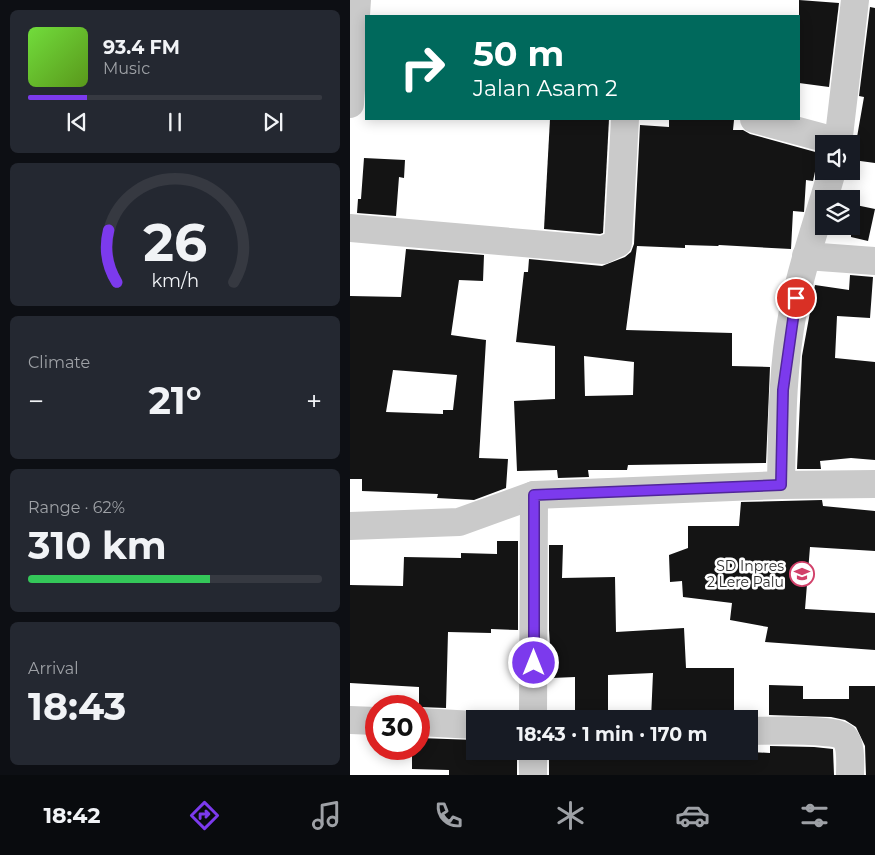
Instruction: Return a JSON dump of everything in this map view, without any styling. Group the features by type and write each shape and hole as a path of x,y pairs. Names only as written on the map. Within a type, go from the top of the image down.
{"street":[{"path":"350,104 357,0"},
{"path":"840,135 855,0"},
{"path":"350,228 609,249 618,243 625,120"},
{"path":"758,120 815,136"},
{"path":"781,485 783,390 793,311 806,256 829,180"},
{"path":"806,256 875,261"},
{"path":"350,526 459,522 534,495 781,485 875,484"},
{"path":"533,710 534,495"},
{"path":"350,720 365,720"},
{"path":"430,723 466,725"},
{"path":"758,731 823,731 840,735 848,744 850,775"},
{"path":"533,760 533,775"}],"building":[{"path":"799,0 839,3 829,87 800,83"},
{"path":"870,7 875,8 875,163 860,161 860,135 857,135 864,97 859,96"},
{"path":"550,120 609,120 603,233 544,229"},
{"path":"669,120 734,120 733,130 743,130 750,134 815,152 813,181 806,180 804,212 793,211 791,249 719,245 685,245 685,248 637,246 626,330 732,333 732,366 770,367 766,463 628,465 627,470 588,470 589,477 558,478 557,470 517,471 514,401 555,399 555,346 516,342 524,272 528,272 529,259 602,266 625,257 631,252 634,244 640,125 669,127","holes":["584,356 634,362 633,395 585,396"]},
{"path":"364,158 405,160 404,178 399,177 396,216 357,213 358,199 361,199"},
{"path":"860,206 875,209 868,241 851,237 851,235 860,235"},
{"path":"406,249 484,255 483,281 459,280 451,335 486,340 479,458 508,459 506,488 474,500 437,498 438,494 362,491 362,479 350,479 350,296 401,297","holes":["393,370 457,375 453,410 443,410 443,414 386,412"]},
{"path":"850,275 873,277 870,318 837,316 835,358 875,362 875,460 851,458 820,461 821,469 797,469 802,356 815,285 849,290"},
{"name":"SD Inpres 2 Lere Palu","path":"822,500 823,506 875,511 875,551 810,547 805,609 875,613 875,650 765,642 768,627 730,620 732,603 683,597 682,581 670,582 669,555 688,548 688,526 739,526 741,502"},
{"path":"497,541 518,541 518,630 491,629 491,633 448,632 446,708 430,707 430,695 419,695 419,687 350,683 350,585 403,586 404,557 461,558 461,553 497,554"},
{"path":"549,545 563,545 562,578 615,577 616,632 684,628 686,668 734,668 734,710 651,710 653,673 608,675 608,710 575,710 575,677 552,678 549,630"},
{"path":"769,685 803,686 803,699 849,699 849,686 875,686 875,775 866,775 865,746 856,727 845,720 831,717 769,715"},
{"path":"430,738 466,740 466,760 517,760 517,775 449,775 449,770 412,769 412,760 430,760"},
{"path":"770,746 833,749 834,775 549,775 549,760 758,760 758,752 770,753"}],"place":[{"name":"SD Inpres 2 Lere Palu","path":"802,574"}],"route":[{"path":"534,663 534,495 781,485 783,390 796,298"}]}
